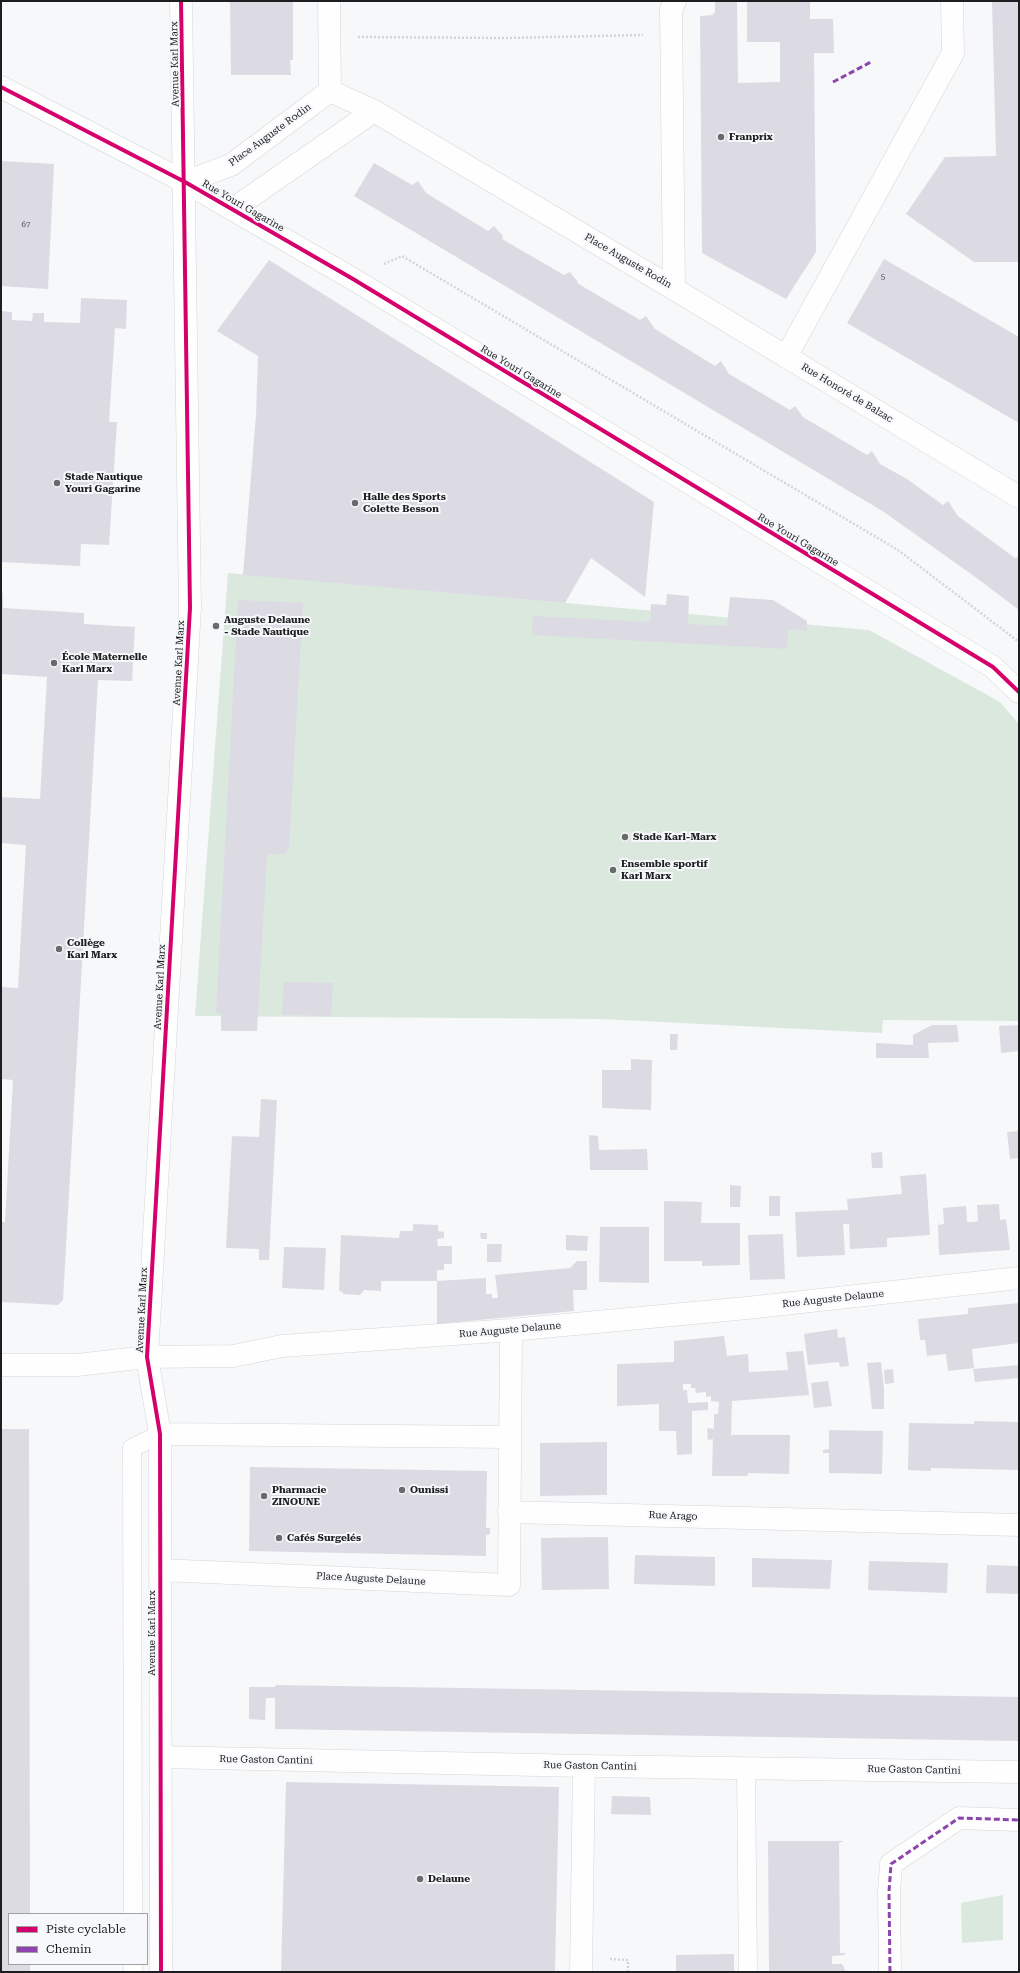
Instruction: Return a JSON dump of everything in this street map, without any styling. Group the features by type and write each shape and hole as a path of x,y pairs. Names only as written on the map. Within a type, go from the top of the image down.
{"street":[{"name":"Avenue Karl Marx","path":"161,1972 160,1434 148,1358 190,608 185,182 181,1"},
{"path":"329,1 330,91"},
{"name":"Place Auguste Rodin","path":"674,289 671,9 675,1"},
{"path":"786,357 953,53 952,1"},
{"name":"Rue Youri Gagarine","path":"1,87 234,208 994,667 1019,692"},
{"name":"Place Auguste Rodin","path":"185,182 231,165 330,91 374,111 674,289"},
{"path":"234,208 374,111"},
{"name":"Rue Honoré de Balzac","path":"674,289 1019,497"},
{"name":"Rue Auguste Delaune","path":"1,1365 77,1365 148,1358 233,1356 282,1346 511,1330 747,1308 1019,1278"},
{"path":"509,1512 511,1330"},
{"path":"160,1434 510,1437"},
{"name":"Place Auguste Delaune","path":"160,1570 509,1585 509,1512"},
{"name":"Rue Arago","path":"509,1512 1019,1525"},
{"name":"Rue Gaston Cantini","path":"161,1758 1019,1772"},
{"path":"581,1972 584,1766"},
{"path":"890,1972 889,1892 891,1864 958,1818 1019,1820"}],"lane":[{"path":"133,1913 132,1448 160,1434"},
{"path":"746,1768 748,1972"}],"path":[{"path":"330,37 506,38 672,34"},
{"path":"353,279 402,256 898,550 1019,642"}],"shaded area":[{"name":"Ensemble sportif Karl Marx","path":"228,573 869,630 1000,702 1019,724 1019,1021 883,1020 882,1033 602,1019 195,1016"},
{"path":"1003,1895 1003,1940 962,1943 961,1903"}],"building":[{"path":"230,1 293,1 293,60 290,60 291,75 231,75"},
{"path":"715,1 737,1 738,83 780,82 780,42 747,42 747,1 810,1 810,19 833,19 834,53 814,53 816,252 786,299 702,253 700,16 713,15 713,13 715,13"},
{"path":"992,1 1019,1 1019,262 974,262 906,214 945,157 996,156"},
{"path":"1,161 54,164 48,289 1,286"},
{"path":"374,163 412,185 418,181 426,193 488,231 494,226 503,236 502,239 564,275 570,272 578,282 577,283 640,320 646,316 655,329 715,366 721,361 729,374 790,410 795,406 803,417 867,455 872,451 880,464 907,479 943,505 948,501 958,516 1015,558 1019,556 1019,610 884,512 354,196"},
{"path":"884,259 1019,337 1019,423 847,323"},
{"path":"269,260 654,502 645,597 591,558 565,603 243,575 256,415 258,356 217,331"},
{"name":"Stade Nautique Youri Gagarine","path":"81,298 127,300 126,329 115,328 109,422 117,422 109,545 81,544 80,566 1,562 1,311 12,312 12,320 32,321 33,313 44,313 44,322 80,323"},
{"path":"1,593 3,593 3,608 84,613 84,624 135,627 132,681 98,680 63,1300 58,1305 1,1302 1,1222 5,1222 13,1080 1,1079 1,987 18,988 26,845 1,843 1,797 40,799 47,677 1,674"},
{"path":"667,594 689,596 688,624 727,626 730,597 773,600 807,621 807,631 788,629 787,649 532,635 533,616 650,622 651,604 666,605"},
{"path":"238,600 303,603 289,848 284,854 267,854 257,1031 221,1031 221,1013 216,1013"},
{"path":"284,982 333,983 331,1016 282,1015"},
{"path":"932,1025 957,1025 959,1042 928,1043 929,1058 876,1058 876,1043 913,1045 913,1035"},
{"path":"1019,1025 1019,1051 1001,1053 999,1026"},
{"path":"670,1034 678,1034 677,1050 670,1050"},
{"path":"631,1059 652,1060 651,1110 602,1108 602,1070 631,1070"},
{"path":"261,1099 277,1100 269,1260 259,1260 259,1249 226,1248 232,1136 259,1137"},
{"path":"1019,1131 1019,1158 1010,1159 1007,1132"},
{"path":"589,1135 598,1136 599,1150 647,1149 648,1170 590,1170"},
{"path":"882,1152 883,1168 872,1168 871,1153"},
{"path":"926,1174 930,1235 887,1238 887,1247 850,1249 849,1224 843,1224 845,1255 797,1257 795,1212 848,1210 847,1199 902,1194 900,1176"},
{"path":"730,1185 741,1186 740,1207 730,1207"},
{"path":"769,1196 780,1196 780,1216 769,1216"},
{"path":"664,1201 702,1202 701,1223 740,1223 740,1265 702,1266 702,1261 664,1261"},
{"path":"999,1204 1000,1220 1006,1219 1010,1250 939,1255 938,1225 944,1224 943,1208 966,1206 967,1222 973,1222 978,1221 977,1205"},
{"path":"413,1224 438,1225 438,1231 444,1232 444,1238 437,1239 438,1246 452,1246 452,1264 444,1264 444,1270 437,1270 437,1281 381,1281 381,1291 364,1290 360,1295 344,1294 339,1290 341,1235 399,1238 400,1231 413,1231"},
{"path":"600,1227 649,1227 649,1283 599,1282"},
{"path":"480,1233 487,1233 487,1239 481,1239"},
{"path":"783,1234 785,1279 750,1280 748,1235"},
{"path":"566,1235 588,1236 587,1251 566,1250"},
{"path":"487,1244 502,1244 501,1262 487,1262"},
{"path":"284,1247 326,1248 324,1290 282,1288"},
{"path":"577,1261 587,1261 587,1290 573,1290 574,1311 437,1324 437,1281 486,1278 486,1294 492,1294 492,1298 498,1298 495,1275 570,1268"},
{"path":"1019,1303 1019,1343 972,1349 974,1368 948,1371 946,1354 927,1356 925,1340 920,1340 918,1319 968,1314 968,1308"},
{"path":"837,1329 838,1338 845,1337 849,1366 840,1367 839,1362 808,1365 804,1334"},
{"path":"724,1336 727,1356 748,1354 749,1372 788,1370 786,1352 803,1351 809,1395 732,1401 731,1435 790,1435 789,1474 748,1473 747,1476 712,1476 713,1439 708,1440 707,1428 714,1429 714,1414 718,1414 719,1402 711,1401 711,1396 706,1397 706,1392 696,1393 695,1388 691,1388 691,1384 683,1384 683,1390 687,1390 688,1403 708,1402 708,1410 692,1411 692,1454 677,1455 676,1431 659,1431 659,1404 617,1406 617,1364 674,1362 674,1341"},
{"path":"881,1362 884,1389 884,1409 872,1409 867,1363"},
{"path":"1019,1365 1019,1378 975,1382 973,1369"},
{"path":"893,1369 894,1383 885,1384 884,1370"},
{"path":"828,1381 832,1406 814,1408 811,1383"},
{"path":"974,1421 1019,1422 1019,1470 931,1468 931,1471 908,1470 909,1423 974,1424"},
{"path":"1,1429 29,1429 30,1913 8,1913 8,1965 30,1965 30,1972 1,1972"},
{"path":"829,1430 883,1431 882,1474 829,1473 829,1453 823,1453 823,1450 829,1449"},
{"path":"607,1442 607,1495 540,1496 540,1443"},
{"path":"250,1467 487,1471 486,1528 490,1528 490,1534 486,1535 486,1556 249,1551"},
{"path":"608,1537 609,1589 542,1590 541,1538"},
{"path":"635,1555 715,1557 715,1586 634,1584"},
{"path":"752,1558 832,1560 830,1589 752,1587"},
{"path":"869,1561 948,1563 947,1593 868,1590"},
{"path":"987,1565 1019,1566 1019,1594 986,1593"},
{"path":"276,1685 1019,1697 1019,1741 275,1729 275,1698 266,1698 265,1720 249,1719 249,1687 275,1687"},
{"name":"Delaune","path":"286,1782 559,1787 555,1972 281,1972"},
{"path":"612,1796 650,1797 651,1815 611,1814"},
{"path":"768,1841 844,1841 839,1843 840,1953 845,1953 845,1955 832,1956 832,1964 842,1964 846,1972 769,1972"},
{"path":"734,1954 734,1972 676,1972 676,1955"}],"marked path":[{"path":"833,82 871,62"},
{"path":"890,1972 889,1892 891,1864 959,1818 1019,1820"}],"cycle path":[{"path":"161,1972 160,1434 147,1357 190,608 181,1"},
{"path":"1,87 185,182 353,279 993,667 1019,692"}],"place":[{"name":"Franprix","path":"721,137"},
{"name":"Stade Nautique Youri Gagarine","path":"57,483"},
{"name":"Halle des Sports Colette Besson","path":"355,503"},
{"name":"Auguste Delaune - Stade Nautique","path":"216,626"},
{"name":"École Maternelle Karl Marx","path":"54,663"},
{"name":"Stade Karl-Marx","path":"625,837"},
{"name":"Ensemble sportif Karl Marx","path":"613,870"},
{"name":"Collège Karl Marx","path":"59,949"},
{"name":"Ounissi","path":"402,1490"},
{"name":"Pharmacie ZINOUNE","path":"264,1496"},
{"name":"Cafés Surgelés","path":"279,1538"},
{"name":"Delaune","path":"420,1879"}]}
